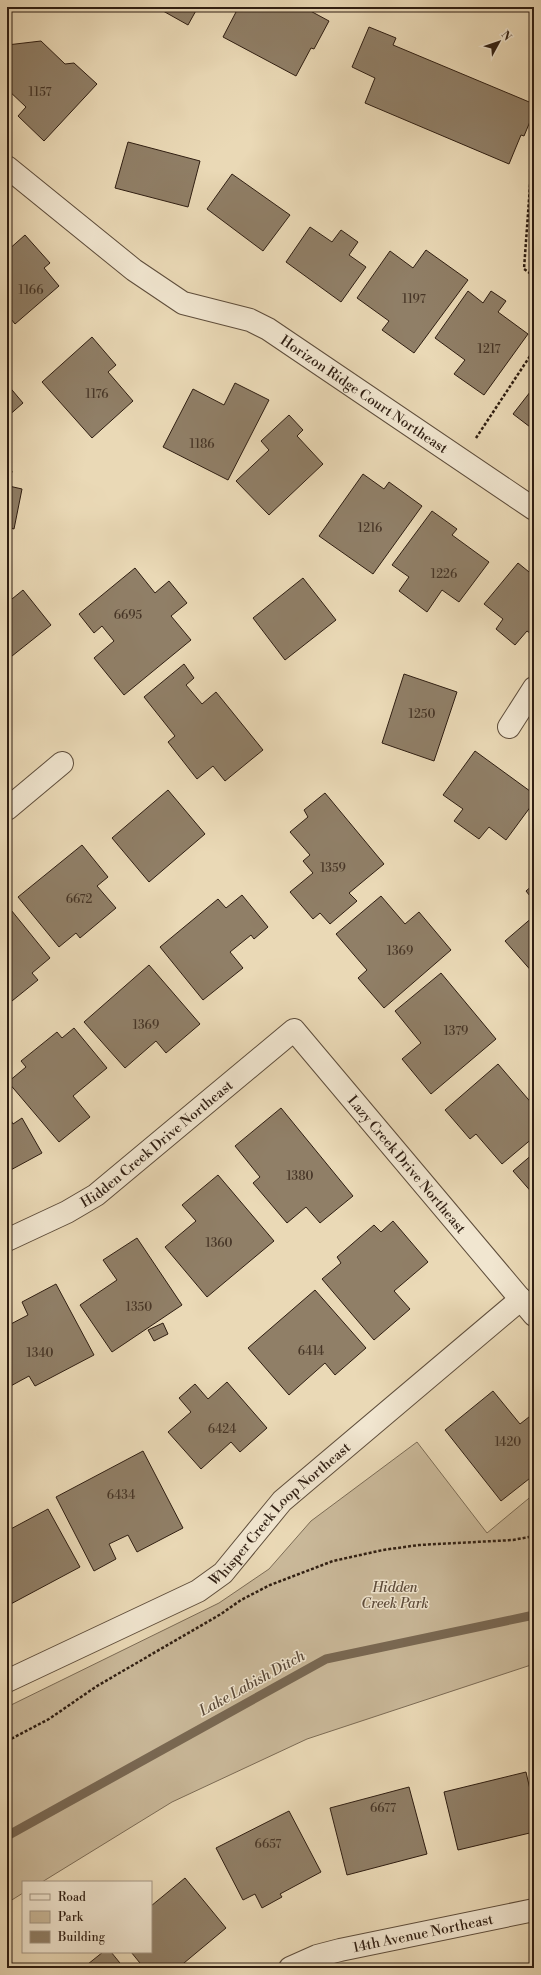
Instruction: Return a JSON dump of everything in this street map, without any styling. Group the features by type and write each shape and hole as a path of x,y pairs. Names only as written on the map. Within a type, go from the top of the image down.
{"street":[{"name":"Horizon Ridge Court Northeast","path":"7,167 134,270 183,303 250,320 268,328 534,509"},
{"path":"509,727 534,688"},
{"path":"7,809 62,763"},
{"name":"Hidden Creek Drive Northeast","path":"7,1240 67,1212 96,1195 294,1030"},
{"name":"Lazy Creek Drive Northeast","path":"294,1030 527,1307"},
{"name":"Whisper Creek Loop Northeast","path":"7,1681 198,1591 223,1573 282,1501 527,1307"},
{"name":"14th Avenue Northeast","path":"290,1968 317,1956 340,1950 534,1910"}],"path":[{"path":"534,165 531,172 524,269 534,276"},
{"path":"462,460 534,350"},
{"path":"7,1741 49,1720 97,1686 270,1585 333,1561 383,1550 419,1545 513,1540 534,1536"}],"green space":[{"name":"Hidden Creek Park","path":"417,1442 487,1533 534,1494 534,1664 307,1739 172,1802 44,1881 22,1881 22,1894 7,1903 7,1707 219,1603 269,1569 311,1521"}],"building":[{"path":"156,7 198,7 188,25"},
{"path":"231,7 303,7 329,21 314,49 311,48 296,76 223,37 236,12 230,9"},
{"path":"369,27 396,38 393,45 534,104 534,112 524,136 521,135 509,164 365,103 375,78 352,67"},
{"path":"41,41 65,64 74,63 97,84 44,141 18,116 26,107 7,89 7,45"},
{"path":"128,142 200,161 188,207 115,188"},
{"path":"232,174 290,215 263,251 207,209"},
{"path":"310,227 332,242 341,230 358,242 349,255 366,267 341,302 286,262"},
{"path":"25,235 50,263 44,268 59,286 15,324 7,314 7,251"},
{"path":"426,250 468,280 414,353 382,330 389,321 357,298 390,251 413,268"},
{"path":"468,291 483,303 491,291 506,301 498,312 528,334 484,395 454,374 465,360 435,338"},
{"path":"92,337 116,365 108,372 133,401 92,438 42,382"},
{"path":"235,383 269,400 228,480 163,447 193,389 224,405"},
{"path":"7,384 23,403 7,417"},
{"path":"534,387 534,430 513,414"},
{"path":"289,415 303,430 297,436 323,464 269,515 236,481 269,450 261,441"},
{"path":"7,470 12,471 9,486 22,489 14,529 7,527"},
{"path":"363,474 384,489 389,482 422,506 373,574 319,536"},
{"path":"432,511 457,529 452,535 489,562 459,602 442,590 427,612 399,591 409,577 392,565"},
{"path":"518,563 534,576 534,636 527,631 515,645 496,629 503,619 484,604"},
{"path":"135,568 155,593 169,581 187,603 171,616 191,640 124,695 94,658 114,641 102,626 94,633 79,614"},
{"path":"303,578 336,620 285,660 253,618"},
{"path":"23,590 51,625 7,660 7,603"},
{"path":"184,664 194,678 186,685 202,704 216,692 263,750 225,781 213,766 197,779 168,742 175,736 144,697"},
{"path":"404,674 457,692 434,761 382,743"},
{"path":"475,751 534,794 534,802 506,840 489,827 479,839 454,821 463,809 443,795"},
{"path":"168,790 205,834 149,882 112,838"},
{"path":"325,793 384,864 349,893 357,901 330,924 320,913 313,919 290,892 313,873 303,861 310,855 290,832 308,817 304,810"},
{"path":"82,845 108,877 97,886 116,908 80,938 76,933 59,947 18,897"},
{"path":"534,884 534,901 526,891"},
{"path":"242,895 268,927 254,939 251,935 230,952 243,968 203,1000 160,947 218,899 226,908"},
{"path":"381,896 405,924 419,912 451,950 384,1008 358,978 367,970 336,934"},
{"path":"7,905 50,958 32,973 38,980 7,1005"},
{"path":"534,916 534,974 505,941"},
{"path":"149,965 200,1024 166,1053 156,1041 125,1068 84,1022"},
{"path":"441,973 496,1039 431,1094 402,1059 421,1043 395,1011"},
{"path":"74,1028 107,1068 73,1096 90,1117 59,1142 8,1082 26,1067 21,1061 57,1032 62,1038"},
{"path":"498,1064 534,1106 534,1137 502,1164 476,1134 470,1139 445,1110"},
{"path":"281,1108 353,1196 320,1223 306,1207 287,1223 253,1183 260,1177 235,1146"},
{"path":"7,1113 13,1124 22,1118 42,1153 7,1172"},
{"path":"534,1153 534,1195 513,1171"},
{"path":"218,1175 274,1241 207,1297 165,1247 196,1221 182,1205"},
{"path":"393,1221 428,1262 394,1291 410,1309 374,1340 322,1279 341,1263 337,1257 374,1225 381,1232"},
{"path":"137,1238 182,1305 112,1352 80,1305 117,1280 103,1260"},
{"path":"56,1284 94,1355 35,1386 29,1376 7,1388 7,1326 28,1315 22,1302"},
{"path":"315,1290 366,1348 335,1375 325,1363 289,1395 248,1348"},
{"path":"163,1323 168,1334 154,1341 148,1330"},
{"path":"227,1382 267,1428 240,1452 231,1442 201,1469 168,1432 191,1412 179,1398 195,1384 208,1399"},
{"path":"493,1391 520,1424 534,1413 534,1475 501,1501 445,1430"},
{"path":"143,1451 183,1528 137,1552 128,1535 109,1544 116,1559 94,1571 56,1497"},
{"path":"48,1509 80,1567 7,1606 7,1531"},
{"path":"526,1772 534,1807 534,1832 458,1850 444,1792"},
{"path":"409,1787 427,1854 347,1875 330,1808"},
{"path":"289,1811 321,1872 280,1894 282,1897 262,1908 255,1894 243,1900 216,1848"},
{"path":"185,1878 226,1928 178,1968 171,1968 169,1966 167,1968 144,1968 132,1953 152,1953 152,1905"},
{"path":"102,1953 112,1953 124,1968 83,1968"}],"waterway":[{"name":"Lake Labish Ditch","path":"7,1836 326,1659 534,1615"}]}
